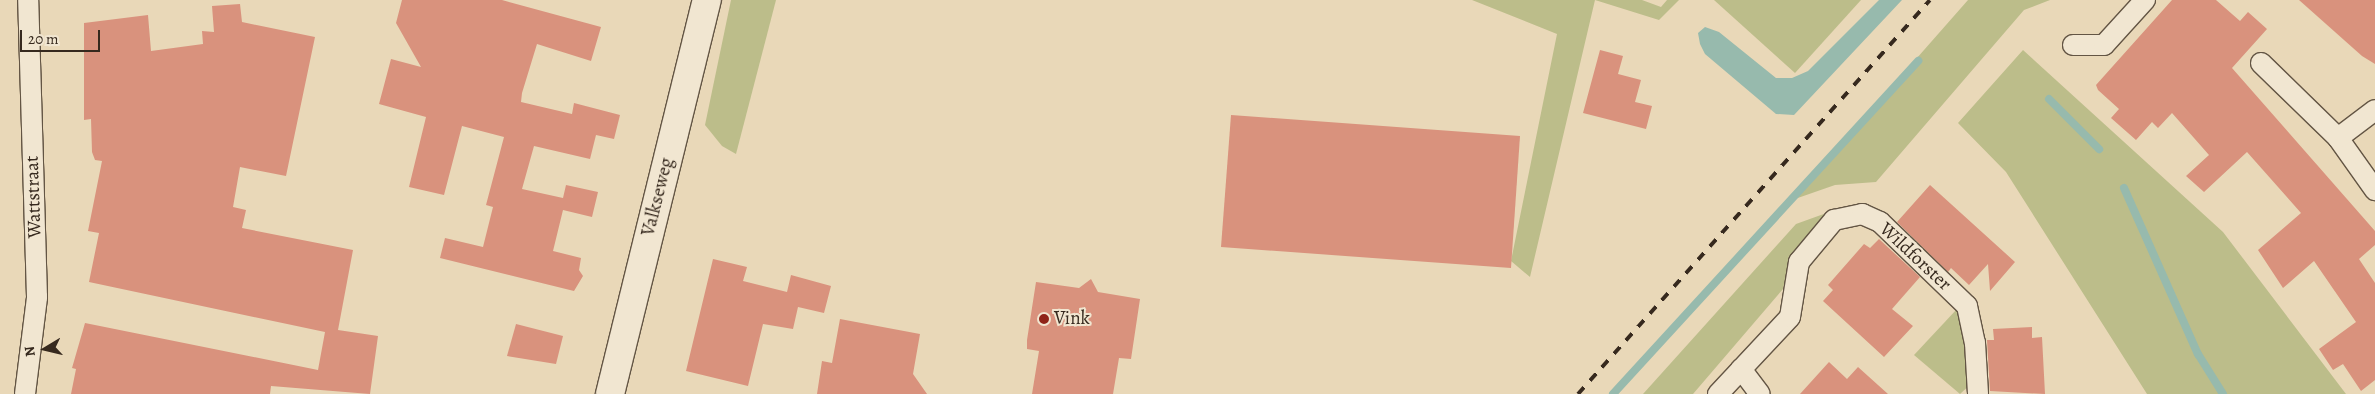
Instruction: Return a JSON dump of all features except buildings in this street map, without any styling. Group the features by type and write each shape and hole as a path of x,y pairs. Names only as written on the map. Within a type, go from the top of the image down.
{"street":[{"name":"Wattstraat","path":"25,394 38,297 28,0"},
{"name":"Valkseweg","path":"610,394 707,0"},
{"path":"2073,45 2104,45 2145,0"},
{"path":"2261,63 2338,138 2375,190"},
{"path":"2338,138 2375,110"},
{"name":"Wildforster","path":"1718,394 1790,317 1799,262 1834,220 1862,214 1880,222 1967,306 1975,343 1978,394"},
{"path":"1741,369 1760,394"}],"green space":[{"path":"731,0 776,0 736,154 722,146 705,125"},
{"path":"1472,0 1595,0 1530,277 1511,261 1557,34"},
{"path":"1595,0 1642,0 1661,7 1667,0 1679,0 1659,20"},
{"path":"1714,0 1861,0 1795,73"},
{"path":"1968,0 2050,0 2024,10 1876,182 1835,185 1792,200"},
{"path":"2023,50 2223,232 2346,394 2147,394 2006,172 1958,123"},
{"path":"1832,211 1790,256 1783,289 1693,394 1643,394 1796,224"},
{"path":"1957,309 1972,383 1960,394 1914,355"}],"shaded area":[{"path":"1879,0 1902,0 1794,115 1776,114 1705,54 1700,44 1698,33 1705,27 1719,32 1776,78 1792,78 1808,71"}],"waterway":[{"path":"1613,394 1918,61"},
{"path":"2049,99 2099,149"},
{"path":"2124,188 2198,354 2223,394"}],"railway":[{"path":"1578,394 1930,0"}],"place":[{"name":"Vink","path":"1044,319"}]}
